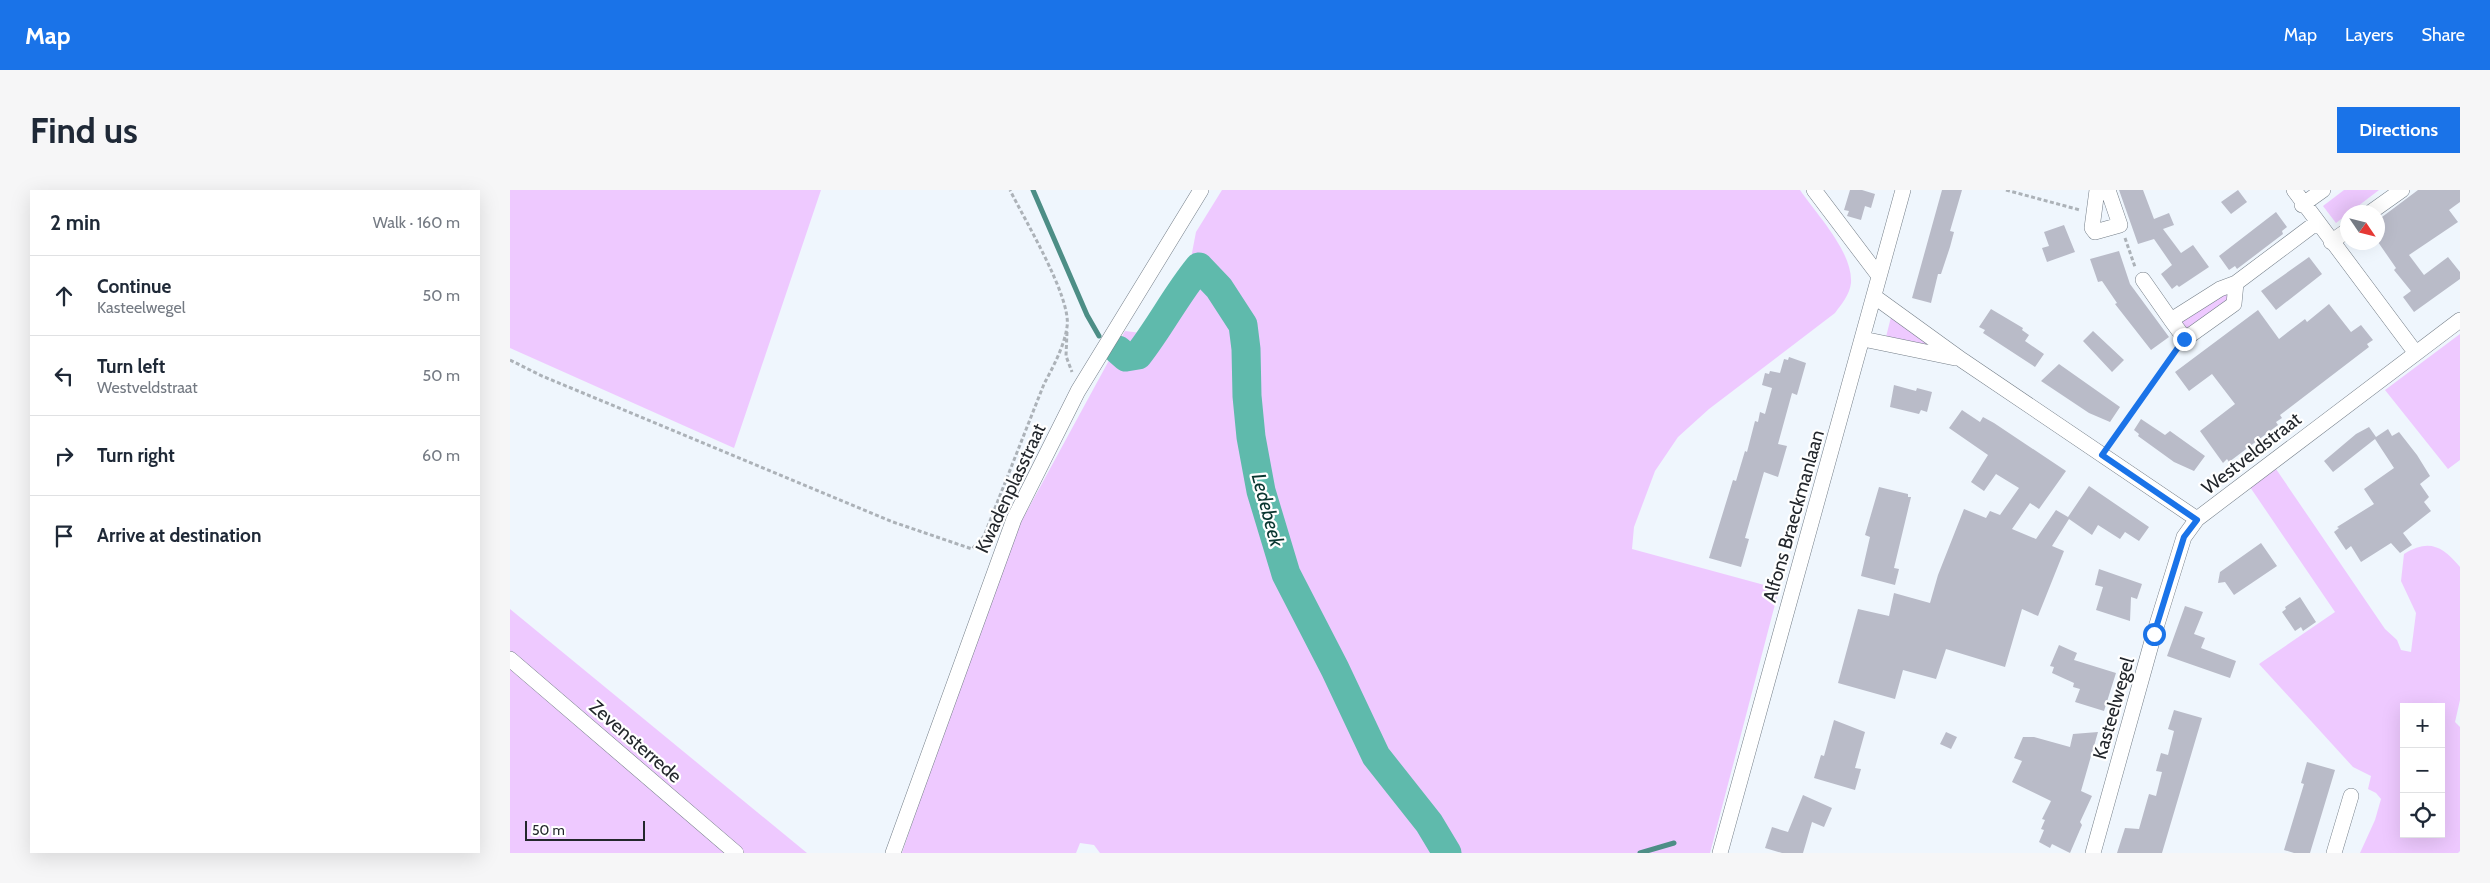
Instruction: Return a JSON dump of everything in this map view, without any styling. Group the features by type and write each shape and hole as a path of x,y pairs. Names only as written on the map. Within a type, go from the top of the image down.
{"street":[{"name":"Kwadenplasstraat","path":"893,853 1014,519 1078,391 1200,190"},
{"path":"1814,190 1878,276"},
{"name":"Alfons Braeckmanlaan","path":"1720,853 1903,190"},
{"path":"2097,190 2092,228 2096,232 2120,225 2108,190"},
{"path":"2294,190 2302,205 2414,352"},
{"path":"2302,205 2323,190"},
{"path":"2380,205 2398,191"},
{"path":"2171,320 2220,289 2236,283 2316,223"},
{"path":"2330,242 2340,235"},
{"path":"2143,280 2184,339 2234,304 2236,283"},
{"name":"Westveldstraat","path":"1875,297 1962,360 2197,520 2414,352 2460,320"},
{"name":"Westveldstraat","path":"1863,339 1962,360"},
{"name":"Kasteelwegel","path":"2093,853 2154,634 2184,537 2197,520"},
{"name":"Zevensterrede","path":"510,660 736,853"},
{"path":"2334,853 2351,796"}],"path":[{"path":"1010,190 1064,299 1068,326 1066,356 1078,391"},
{"path":"2006,190 2093,214"},
{"path":"2120,225 2138,274 2143,280"},
{"path":"510,360 542,376 893,522 972,549 984,536 1044,384 1054,366 1068,326"},
{"path":"2102,455 2184,339"}],"shaded area":[{"path":"510,190 821,190 734,448 510,348"},
{"path":"1222,190 1800,190 1833,234 1850,271 1851,283 1845,299 1835,313 1709,409 1678,437 1655,471 1634,527 1632,549 1779,589 1710,853 1100,853 1094,845 1080,843 1076,853 902,853 956,693 1021,522 1125,331 1141,333 1179,282 1191,258 1196,232"},
{"path":"2344,190 2379,190 2359,205 2340,205 2340,220 2336,223 2323,206"},
{"path":"2222,293 2229,294 2230,299 2186,330 2179,320"},
{"path":"1891,317 1936,347 1886,337"},
{"path":"2460,334 2460,460 2448,469 2385,390"},
{"path":"2276,469 2385,629 2397,640 2401,650 2411,652 2416,613 2401,581 2404,554 2420,547 2434,547 2441,549 2460,567 2460,700 2455,722 2460,727 2460,851 2458,853 2360,853 2375,820 2381,799 2376,793 2368,789 2371,776 2353,767 2259,664 2335,612 2250,487"},
{"path":"510,609 807,853 510,853"}],"building":[{"path":"1850,190 1862,190 1875,194 1871,208 1865,206 1861,220 1847,216 1849,211 1844,210"},
{"path":"1942,190 1962,190 1950,231 1954,232 1950,247 1941,274 1938,274 1931,303 1912,298"},
{"path":"2119,190 2143,190 2154,219 2169,213 2174,225 2163,229 2181,253 2193,245 2209,267 2179,287 2177,285 2172,289 2161,274 2172,265 2154,239 2138,244"},
{"path":"2238,190 2247,202 2231,214 2221,202"},
{"path":"2418,190 2460,190 2460,202 2449,210 2458,222 2409,255 2424,275 2448,257 2460,272 2460,279 2414,312 2403,297 2411,291 2394,270 2396,268 2384,250 2385,215"},
{"path":"2276,212 2287,227 2282,231 2283,234 2237,269 2235,266 2229,270 2219,256"},
{"path":"2064,225 2075,252 2047,262 2042,248 2049,246 2044,232"},
{"path":"2119,251 2130,284 2169,337 2151,350 2115,304 2117,303 2102,281 2098,282 2090,259"},
{"path":"2309,257 2322,274 2276,310 2261,291"},
{"path":"2329,304 2351,332 2361,325 2373,340 2367,344 2369,347 2280,415 2282,418 2276,422 2278,425 2229,462 2227,459 2223,463 2200,431 2235,404 2212,374 2189,391 2175,372 2258,310 2279,339 2305,319 2307,322"},
{"path":"1991,309 2023,328 2022,330 2029,335 2025,341 2044,354 2035,367 1983,333 1985,330 1979,327"},
{"path":"2093,331 2124,360 2112,372 2083,341"},
{"path":"1789,357 1806,363 1797,395 1792,393 1778,444 1787,446 1778,477 1764,472 1745,538 1749,539 1741,567 1709,558 1733,480 1736,481 1745,451 1747,452 1755,421 1758,422 1760,412 1765,414 1772,388 1762,385 1765,373 1769,374 1770,371 1780,373 1784,359 1788,360"},
{"path":"2059,364 2120,407 2110,422 2089,413 2041,381"},
{"path":"1894,385 1916,391 1917,388 1932,392 1927,412 1921,410 1919,414 1890,407"},
{"path":"1962,410 1980,422 1983,417 1994,423 2066,471 2039,509 2030,503 2012,529 2036,539 2056,510 2068,517 2089,486 2149,527 2139,541 2125,532 2120,539 2098,525 2092,535 2069,519 2052,546 2064,551 2038,616 2022,609 2005,667 1946,649 1936,679 1903,670 1895,699 1838,683 1858,609 1889,616 1894,593 1930,603 1938,575 1964,509 1986,518 1990,511 2000,515 2019,488 1996,474 1984,491 1971,482 1988,455 1949,428"},
{"path":"2141,419 2165,435 2170,431 2205,456 2194,471 2174,462 2138,436 2139,434 2134,430"},
{"path":"2369,427 2376,437 2388,429 2392,436 2399,432 2417,455 2430,476 2420,484 2429,497 2424,502 2431,511 2403,533 2412,545 2400,553 2391,543 2361,562 2351,546 2346,550 2334,532 2339,528 2337,527 2374,504 2364,489 2394,468 2375,439 2333,472 2324,461 2356,434"},
{"path":"1879,487 1908,494 1908,497 1911,497 1894,568 1899,569 1895,585 1861,576 1870,537 1865,535"},
{"path":"2261,543 2277,566 2234,595 2225,582 2218,583 2220,572"},
{"path":"2099,569 2142,584 2137,599 2131,597 2130,621 2096,610 2103,587 2095,585"},
{"path":"2300,597 2316,622 2303,631 2301,627 2295,631 2282,612 2286,609 2285,607"},
{"path":"2185,606 2203,612 2194,634 2205,638 2201,648 2236,661 2230,678 2167,656"},
{"path":"2059,645 2077,653 2074,660 2116,673 2104,711 2075,702 2080,689 2073,687 2074,683 2052,673 2054,667 2050,666"},
{"path":"2174,710 2202,718 2162,853 2117,853 2125,828 2139,829 2149,794 2156,796 2162,772 2156,771 2161,753 2168,755 2174,731 2168,729"},
{"path":"1834,720 1865,732 1855,768 1861,769 1855,790 1814,778 1821,755 1824,756"},
{"path":"1946,732 1957,737 1951,749 1940,744"},
{"path":"2098,732 2081,791 2092,796 2080,822 2082,825 2070,853 2052,844 2050,848 2039,842 2044,830 2041,829 2045,820 2042,819 2051,801 2012,782 2022,761 2014,758 2023,737 2034,737 2070,747 2073,734"},
{"path":"2307,762 2335,770 2310,853 2294,853 2284,850 2304,784 2301,783"},
{"path":"1803,795 1832,808 1824,827 1812,822 1803,853 1782,853 1765,848 1772,827 1788,832"}],"waterway":[{"name":"Ledebeek","path":"1033,190 1087,315 1099,336"},
{"name":"Ledebeek","path":"1118,350 1126,357 1138,355 1199,267 1219,288 1243,325 1251,437 1261,491 1286,574 1335,669 1376,756 1429,823 1447,853"},
{"path":"1640,853 1674,843"}],"route":[{"path":"2154,634 2184,537 2197,520 2102,455 2184,339"}]}
